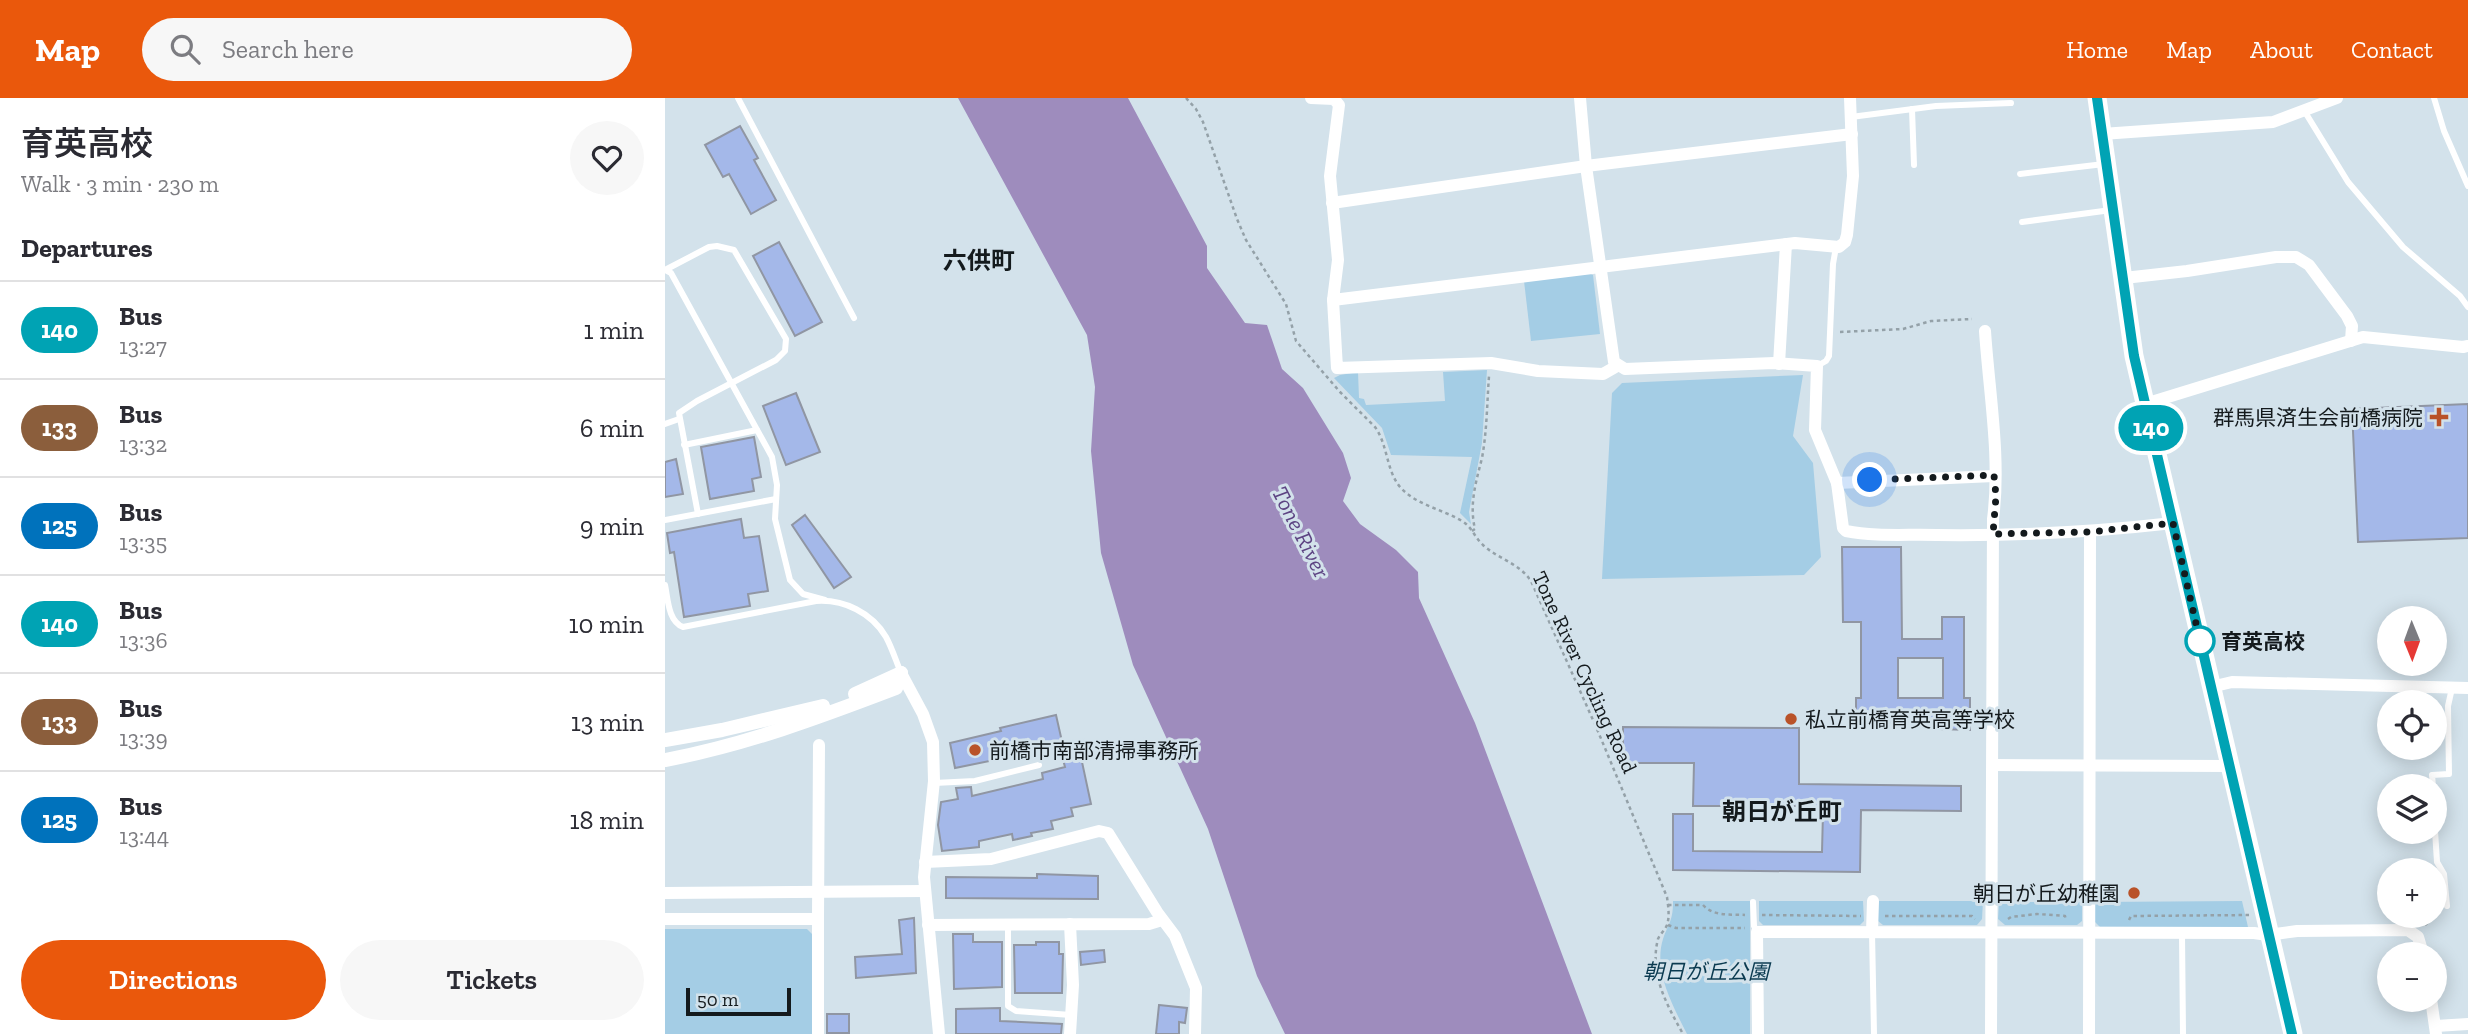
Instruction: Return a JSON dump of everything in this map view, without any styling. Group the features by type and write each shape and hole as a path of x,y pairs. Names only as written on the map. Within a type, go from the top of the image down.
{"main road":[{"path":"2097,98 2134,356 2293,1034"}],"street":[{"path":"1311,98 1340,99 1331,168 1338,260 1333,300 1337,368 1491,363 1538,371 1603,374 1616,366"},
{"path":"1580,98 1586,166 1612,357 1616,366 1625,369 1779,364 1817,366 1815,430 1837,483 1843,528 1846,531 1889,536 2089,532 2173,523"},
{"path":"1333,300 1786,244 1836,247 1842,245 1847,235 1853,183 1850,98"},
{"path":"2102,134 2262,123 2305,111 2337,98"},
{"path":"1332,203 1586,166 1852,134"},
{"path":"1779,364 1786,244"},
{"path":"2124,278 2276,257 2296,257 2309,265 2347,316 2352,326 2351,341"},
{"path":"1985,331 1991,384 1996,496 1993,534 1991,1034"},
{"path":"2145,404 2363,337 2468,346"},
{"path":"1837,483 1994,475"},
{"path":"2089,532 2089,1034"},
{"path":"665,740 807,711 848,697 901,673"},
{"path":"665,760 744,742 821,716 896,688 901,673"},
{"path":"901,673 933,742 934,783 924,891 939,1034"},
{"path":"2211,687 2232,682 2468,688"},
{"path":"818,1034 819,745"},
{"path":"1993,765 2230,766"},
{"path":"925,862 991,859 1099,831 1106,832 1175,936 1196,988 1195,1034"},
{"path":"665,893 924,891"},
{"path":"1873,901 1873,932"},
{"path":"665,919 818,919"},
{"path":"928,925 1149,924 1162,920"},
{"path":"1070,924 1073,985 1070,1034"},
{"path":"1758,1034 1757,932 1990,933 2088,928 2182,934 2254,933 2268,936 2297,931 2408,930 2415,934 2420,942"},
{"path":"2433,1012 2436,1030 2468,1024"}],"lane":[{"path":"738,98 855,318"},
{"path":"2434,98 2444,131 2468,186"},
{"path":"1851,117 1912,109 2011,103"},
{"path":"1912,109 1914,165"},
{"path":"2305,111 2349,182 2403,247 2453,289 2468,307"},
{"path":"2020,174 2106,164"},
{"path":"2022,222 2113,210"},
{"path":"665,270 709,247 727,247 734,250 787,345 776,360 679,413 698,514"},
{"path":"1817,366 1829,356 1836,247"},
{"path":"665,270 671,273 772,457 776,471 775,519 790,580 803,594 862,612 886,638 901,673"},
{"path":"665,424 678,419"},
{"path":"684,446 757,430"},
{"path":"665,520 776,499"},
{"path":"665,585 672,618 676,624 683,627 825,600"},
{"path":"2447,774 2448,706 2452,688"},
{"path":"934,783 975,781 1039,765"},
{"path":"1753,901 1754,926 1757,932"},
{"path":"1008,924 1011,1010 1071,1015"},
{"path":"1873,932 1874,1034"},
{"path":"2182,934 2183,1034"}],"path":[{"name":"Tone River Cycling Road","path":"1186,98 1203,122 1246,240 1286,304 1296,341 1375,427 1384,441 1393,475 1401,487 1422,503 1465,523 1481,544 1516,566 1531,581 1597,729 1664,891 1668,905 1667,925 1659,937 1656,956 1658,980 1665,1002 1683,1034"},
{"path":"1830,332 1903,329 1931,321 1972,319"},
{"path":"1472,531 1475,528 1471,511 1482,458 1491,363"},
{"path":"1668,905 1703,905 1719,914 1972,916 1977,922"},
{"path":"2127,923 2131,916 2251,915"},
{"path":"2004,921 2011,916 2066,916 2067,923 2088,928"},
{"path":"1667,925 1676,928 1751,928 1757,932"},
{"path":"2415,934 2422,928"}],"green space":[{"path":"1586,272 1593,275 1600,334 1531,341 1524,281"},
{"path":"1487,370 1482,443 1469,512 1471,524 1460,513 1472,457 1391,455 1382,428 1334,378 1358,372 1359,398 1364,399 1366,405 1445,401 1443,372"},
{"path":"1803,375 1793,436 1813,463 1821,557 1804,575 1602,579 1612,393 1622,383"},
{"name":"朝日が丘公園","path":"1673,901 1750,901 1750,1034 1687,1034 1666,988 1661,963 1663,939 1671,917"},
{"path":"1759,901 1863,901 1864,921 1860,925 1763,925 1759,921"},
{"path":"1878,901 1983,901 1982,919 1977,925 1883,925 1878,921"},
{"path":"2242,901 2248,927 2101,928 2095,922 2095,902"},
{"path":"1999,902 2082,902 2082,921 2077,925 2005,925 1998,919"},
{"path":"665,929 807,929 813,935 813,1034 665,1034"}],"water":[{"name":"Tone River","path":"958,98 1128,98 1207,246 1207,268 1245,323 1267,325 1282,369 1303,388 1343,453 1351,478 1343,501 1360,524 1396,550 1418,572 1419,598 1475,723 1592,1034 1285,1034 1257,976 1208,829 1133,665 1101,553 1091,451 1095,387 1087,335"}],"building":[{"path":"740,126 758,158 754,160 776,200 751,214 729,174 723,177 705,145"},
{"path":"779,242 822,322 795,336 753,256"},
{"path":"796,393 820,452 786,465 763,406"},
{"path":"2468,404 2468,538 2358,542 2352,409"},
{"path":"754,437 761,477 752,479 754,491 710,499 701,447"},
{"path":"676,459 683,494 665,497 665,462"},
{"path":"805,515 851,577 834,588 792,525"},
{"path":"741,519 744,538 759,536 768,591 748,594 750,606 684,617 674,552 670,553 667,533"},
{"path":"1842,547 1901,547 1902,639 1942,639 1942,617 1964,617 1964,698 1970,698 1970,730 1939,729 1939,722 1856,723 1856,698 1861,698 1861,622 1843,622","holes":["1898,658 1943,658 1943,698 1898,698"]},
{"path":"1056,715 1063,746 955,768 950,743"},
{"path":"1623,727 1799,728 1799,784 1961,786 1961,811 1861,810 1860,872 1673,870 1673,814 1693,814 1693,851 1822,852 1823,812 1801,812 1801,806 1693,806 1694,763 1623,763"},
{"path":"1079,748 1091,804 1071,808 1073,816 1051,821 1053,829 1031,833 1032,836 1013,840 1012,834 979,841 979,847 942,851 938,825 941,802 958,799 956,788 971,787 972,796 1043,779 1042,773 1065,767 1061,752"},
{"path":"1037,874 1098,876 1098,899 946,898 946,877 1037,878"},
{"path":"914,918 916,973 856,978 855,957 902,954 899,920"},
{"path":"953,934 973,934 973,942 1002,942 1002,987 954,989"},
{"path":"1036,942 1059,942 1059,954 1063,954 1062,993 1015,993 1014,945 1036,945"},
{"path":"1104,950 1105,962 1081,965 1080,952"},
{"path":"1159,1005 1187,1008 1185,1023 1179,1022 1179,1034 1156,1034"},
{"path":"1000,1008 1000,1021 1062,1024 1061,1034 956,1034 956,1009"},
{"path":"827,1014 849,1014 849,1033 827,1033"}],"bus line":[{"name":"140","path":"2097,98 2134,356 2292,1034"}],"place":[{"name":"群馬県済生会前橋病院","path":"2439,417"},
{"name":"育英高校","path":"2200,641"},
{"name":"私立前橋育英高等学校","path":"1791,719"},
{"name":"前橋市南部清掃事務所","path":"975,750"},
{"name":"朝日が丘幼稚園","path":"2134,893"}],"district":[{"name":"六供町","path":"979,260"},
{"name":"朝日が丘町","path":"1782,811"}],"route":[{"path":"1870,480 1994,475 1996,496 1993,534 2089,532 2173,523 2200,641"}]}
